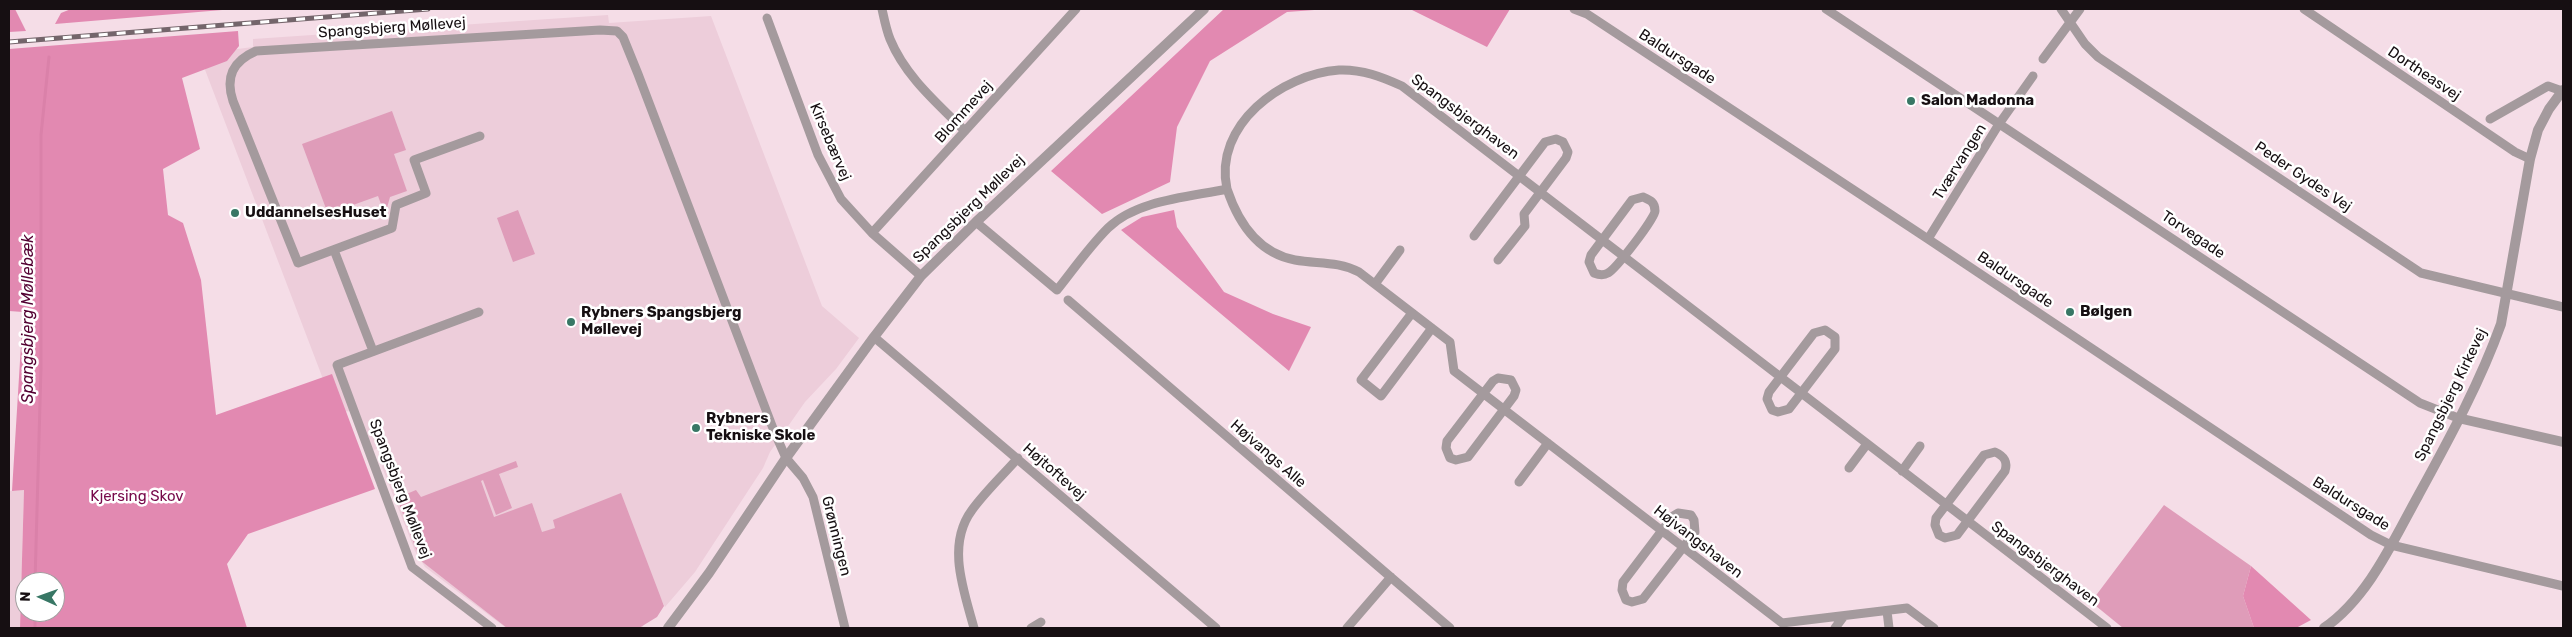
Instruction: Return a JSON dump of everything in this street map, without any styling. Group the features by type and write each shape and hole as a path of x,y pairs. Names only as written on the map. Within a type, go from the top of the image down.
{"street":[{"path":"882,9 890,39 903,62 921,87 965,131"},
{"name":"Blommevej","path":"872,233 1076,9"},
{"name":"Spangsbjerg Møllevej","path":"668,628 786,458 921,276 976,222 1204,9"},
{"name":"Baldursgade","path":"1574,9 1587,14 1928,239 2371,535 2391,545 2563,586"},
{"name":"Torvegade","path":"1826,9 2420,403 2458,418 2563,442"},
{"name":"Peder Gydes Vej","path":"2061,9 2085,44 2098,57 2421,273 2563,307"},
{"path":"2043,59 2072,23 2080,9"},
{"name":"Dortheasvej","path":"2304,9 2318,12 2514,152 2530,159"},
{"name":"Kirsebærvej","path":"767,18 818,155 840,199 872,233 921,276"},
{"name":"Spangsbjerg Møllevej","path":"480,136 414,160 426,193 396,204 392,228 298,264 228,87 231,72 243,57 256,51 573,31 617,31 623,37 786,458"},
{"name":"Spangsbjerghaven","path":"1227,189 1225,179 1227,154 1235,132 1249,113 1277,91 1309,75 1341,70 1372,73 1402,86 2107,628"},
{"name":"Tværvangen","path":"1928,239 1999,124 2033,76"},
{"name":"Spangsbjerg Kirkevej","path":"2327,627 2359,594 2391,545 2458,418 2492,347 2501,324 2530,159 2538,130 2563,91 2548,86 2490,119"},
{"name":"Spangsbjerghaven","path":"1474,236 1545,142 1556,139 1563,142 1568,152 1566,158 1524,214 1524,226 1498,260"},
{"path":"976,222 1056,290 1109,227 1131,214 1153,205 1227,189"},
{"name":"Højvangshaven","path":"1227,189 1235,214 1252,236 1271,252 1295,260 1345,264 1359,272 1450,342 1454,371 1782,623 1907,608 1934,628"},
{"path":"1643,197 1650,200 1655,210 1654,216 1623,256 1611,272 1600,275 1594,273 1589,262 1590,255 1632,200 1643,197"},
{"path":"334,250 373,351"},
{"path":"1375,284 1400,250"},
{"name":"Højvangs Alle","path":"1068,300 1450,628"},
{"name":"Spangsbjerg Møllevej","path":"480,312 337,365 412,567 492,628"},
{"path":"1412,313 1361,380 1381,396 1432,328"},
{"path":"1825,330 1832,333 1837,343 1835,349 1801,394 1790,409 1778,412 1772,410 1767,399 1769,392 1814,333 1825,330"},
{"name":"Højtoftevej","path":"874,337 1216,628"},
{"path":"1498,378 1511,380 1516,390 1514,396 1468,457 1462,460 1450,458 1446,448 1447,441 1483,393 1498,378"},
{"path":"1520,482 1548,443"},
{"path":"1849,468 1867,444"},
{"path":"1902,471 1920,446"},
{"path":"1995,452 2002,455 2006,465 2005,471 1967,521 1957,535 1951,538 1939,535 1935,525 1936,518 1984,455 1995,452"},
{"name":"Grønningen","path":"786,458 803,478 813,497 845,628"},
{"path":"974,628 959,570 960,539 971,511 1018,458"},
{"path":"1684,512 1691,515 1694,520 1695,532 1643,599 1632,602 1626,600 1622,590 1623,582 1661,531 1672,516 1684,512"},
{"path":"1347,628 1391,577"},
{"path":"1887,611 1890,628"},
{"path":"1836,628 1844,616"},
{"path":"1032,628 1040,622"}],"shaded area":[{"name":"Rybners Spangsbjerg Møllevej","path":"608,15 609,23 711,16 822,306 859,338 836,369 805,402 770,452 763,468 695,572 665,607 660,597 642,628 506,628 425,567 415,551 382,467 384,461 379,448 366,453 350,411 336,413 199,54 253,47 253,39"},
{"path":"392,111 406,150 394,154 407,191 390,197 385,215 378,196 328,214 302,144"},
{"path":"518,210 535,254 513,262 497,218"},
{"path":"516,461 518,467 499,474 512,508 496,515 483,480 481,481 494,517 532,503 542,532 555,528 553,520 621,493 664,606 657,617 639,628 507,628 420,560 397,498 416,490 421,497"},
{"path":"24,490 22,572 15,572 15,622 20,622 20,628 9,628 9,491"},
{"path":"2164,505 2251,566 2243,596 2254,628 2123,628 2091,602"}],"green space":[{"path":"9,9 15,9 26,31 9,32"},
{"path":"71,9 234,9 55,24 61,13"},
{"path":"1224,9 1328,9 1287,12 1210,61 1177,127 1170,182 1102,214 1051,171"},
{"path":"1410,9 1510,9 1487,47"},
{"name":"Kjersing Skov","path":"238,31 239,46 227,61 182,78 200,149 163,169 168,215 183,223 201,280 216,415 332,374 375,489 248,534 227,564 247,628 20,628 20,622 65,622 65,572 22,572 24,490 12,491 23,312 9,311 9,49"},
{"path":"1174,210 1177,227 1224,292 1273,314 1311,327 1289,371 1121,230 1142,217"},
{"path":"2251,566 2311,620 2296,628 2254,628 2243,596"}],"waterway":[{"name":"Spangsbjerg Møllebæk","path":"35,572 41,367 41,135 49,57"},
{"name":"Spangsbjerg Møllebæk","path":"35,622 35,628"}],"railway":[{"path":"9,42 428,9"}],"place":[{"name":"Salon Madonna","path":"1911,101"},
{"name":"UddannelsesHuset","path":"235,213"},
{"name":"Bølgen","path":"2070,312"},
{"name":"Rybners Spangsbjerg Møllevej","path":"571,322"},
{"name":"Rybners Tekniske Skole","path":"696,428"}]}
